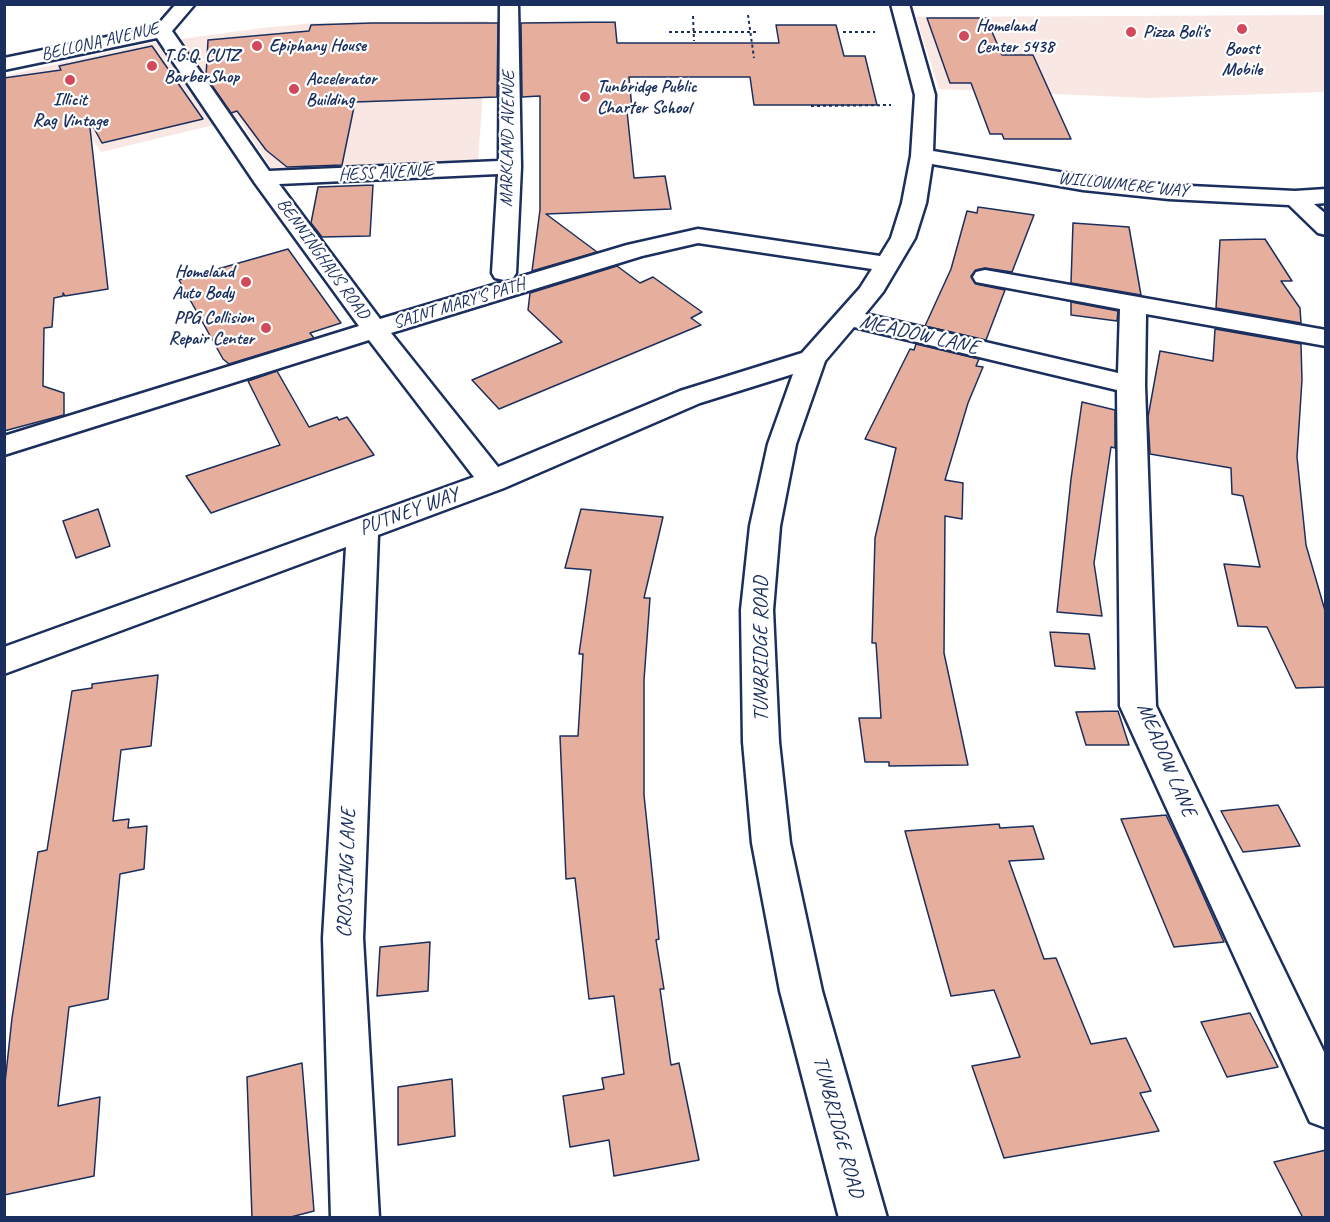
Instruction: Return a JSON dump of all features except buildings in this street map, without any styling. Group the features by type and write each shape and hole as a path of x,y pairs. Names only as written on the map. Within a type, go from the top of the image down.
{"street":[{"name":"BELLONA AVENUE","path":"4,64 162,31 186,4"},
{"name":"MARKLAND AVENUE","path":"504,273 510,167 509,4"},
{"name":"TUNBRIDGE ROAD","path":"863,1218 801,991 771,843 761,742 757,610 765,526 782,444 812,359 870,292 903,238 914,203 922,156 925,95 900,4"},
{"name":"BENNINGHAUS ROAD","path":"162,31 263,178 375,330 493,481"},
{"name":"WILLOWMERE WAY","path":"922,156 1083,183 1169,192 1295,198 1326,196"},
{"name":"HESS AVENUE","path":"263,178 510,167"},
{"path":"1295,198 1326,228"},
{"name":"SAINT MARY'S PATH","path":"4,446 636,250 698,236 887,264"},
{"path":"985,277 1326,338"},
{"name":"MEADOW LANE","path":"1133,304 1131,384 1138,706 1326,1106"},
{"name":"MEADOW LANE","path":"848,318 1131,384"},
{"name":"PUTNEY WAY","path":"4,661 493,481 690,397 812,359"},
{"name":"CROSSING LANE","path":"355,1218 343,938 363,529"}],"path":[{"path":"748,15 754,58"},
{"path":"693,16 694,41"},
{"path":"669,32 758,32"},
{"path":"843,32 877,32"},
{"path":"811,106 892,105"}],"shaded area":[{"path":"1325,15 1325,92 1146,98 939,89 916,17"},
{"path":"488,21 478,162 273,171 239,119 101,152 93,140 5,153 4,76 145,44 262,28 314,23"}],"place":[{"name":"Boost Mobile","path":"1242,29"},
{"name":"Pizza Boli's","path":"1131,32"},
{"name":"Homeland Center 5438","path":"964,36"},
{"name":"Epiphany House","path":"257,46"},
{"name":"T.G.Q. CUTZ BarberShop","path":"152,66"},
{"name":"Illicit Rag Vintage","path":"70,80"},
{"name":"Accelerator Building","path":"294,89"},
{"name":"Tunbridge Public Charter School","path":"585,97"},
{"name":"Homeland Auto Body","path":"246,282"},
{"name":"PPG Collision Repair Center","path":"266,328"}]}
